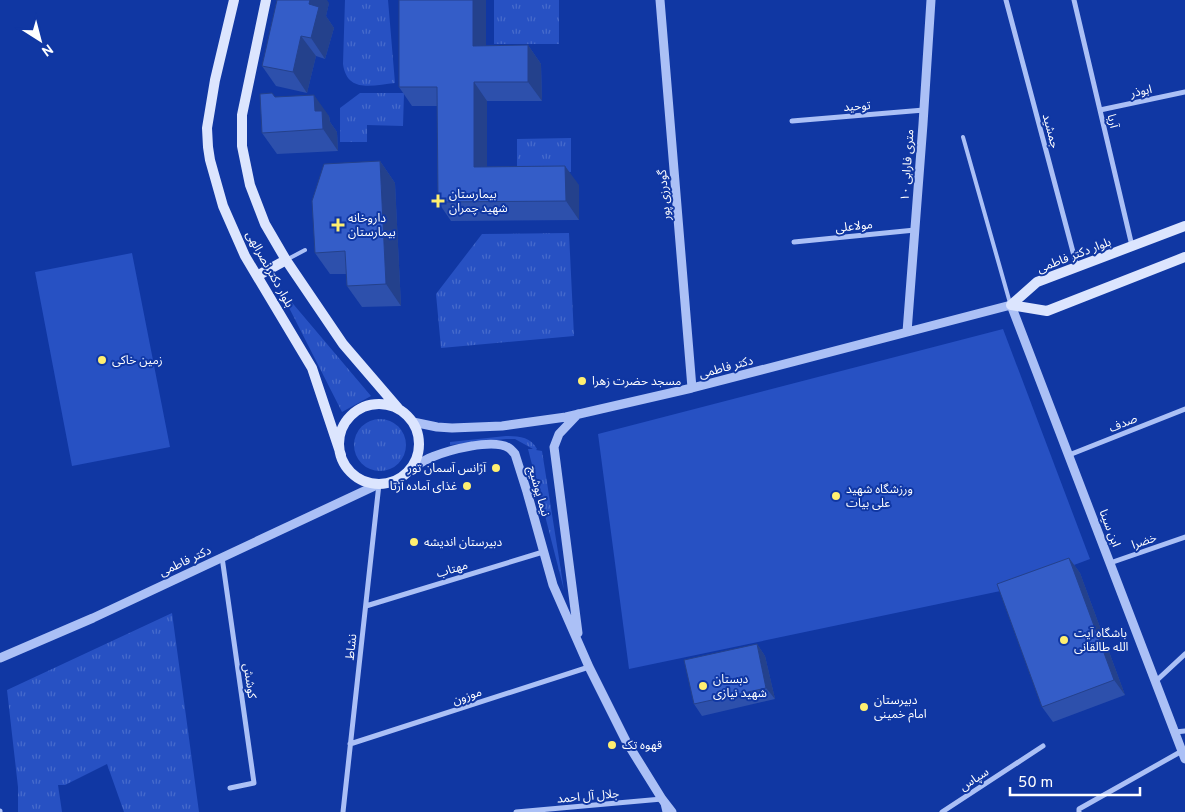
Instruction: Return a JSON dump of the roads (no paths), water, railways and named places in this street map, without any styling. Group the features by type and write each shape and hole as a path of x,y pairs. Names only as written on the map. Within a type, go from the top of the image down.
{"main road":[{"name":"بلوار دکتر نصرالهی","path":"234,0 215,80 207,128 210,160 223,206 245,256 312,368 341,455"},
{"name":"بلوار دکتر نصرالهی","path":"266,0 242,115 242,146 250,185 265,224 286,260 343,344 398,408"},
{"name":"بلوار دکتر فاطمی","path":"1011,305 1038,282 1185,226"},
{"path":"1011,305 1047,311 1185,257"},
{"path":"257,276 286,260"},
{"path":"368,405 388,405 398,408 407,414 413,422 420,442 418,453 408,471 395,480 379,484 369,482 360,479 345,465 339,445 340,435 350,416 358,410 368,405"}],"street":[{"name":"گودرزی پور","path":"660,0 692,388"},
{"name":"۱۰ متری فارابی","path":"907,332 931,0"},
{"name":"جمشید","path":"1006,0 1077,267"},
{"name":"آریا","path":"1075,0 1132,246"},
{"name":"ابوذر","path":"1100,110 1185,92"},
{"name":"توحید","path":"792,120 924,110"},
{"name":"مولاعلی","path":"794,242 915,230"},
{"name":"دکتر فاطمی","path":"413,422 452,428 502,426 578,414 692,388 1011,305"},
{"name":"ابن سینا","path":"1011,305 1184,755"},
{"name":"صدف","path":"1069,456 1185,409"},
{"name":"نیما یوشیج","path":"578,414 559,434 554,447 579,643"},
{"name":"نیما یوشیج","path":"408,471 430,457 451,450 493,444 511,449 516,458 553,585 589,667 626,741 672,812"},
{"name":"دکتر فاطمی","path":"0,658 93,618 379,484"},
{"name":"نشاط","path":"343,812 379,484"},
{"name":"خضرا","path":"1110,563 1185,537"},
{"name":"مهتاب","path":"366,606 543,552"},
{"name":"کوشش","path":"222,557 254,783 230,788"},
{"path":"1155,682 1185,654"},
{"name":"موزون","path":"350,744 589,667"},
{"path":"1175,732 1185,731"},
{"name":"سپاس","path":"942,812 1043,746"},
{"path":"1079,812 1080,809 1184,755"},
{"path":"662,799 665,812"},
{"name":"جلال آل احمد","path":"516,812 662,799"}],"lane":[{"path":"963,136 1011,305"},
{"path":"286,260 304,250"}],"place":[{"name":"بیمارستان شهید چمران","path":"438,201"},
{"name":"داروخانه بیمارستان","path":"338,225"},
{"name":"زمین خاکی","path":"102,360"},
{"name":"مسجد حضرت زهرا","path":"582,381"},
{"name":"آژانس آسمان تور","path":"496,468"},
{"name":"غذای آماده آرتا","path":"467,486"},
{"name":"ورزشگاه شهید علی بیات","path":"836,496"},
{"name":"دبیرستان اندیشه","path":"414,542"},
{"name":"باشگاه آیت الله طالقانی","path":"1064,640"},
{"name":"دبستان شهید نیازی","path":"703,686"},
{"name":"دبیرستان امام خمینی","path":"864,707"},
{"name":"قهوه تک","path":"612,745"}]}
